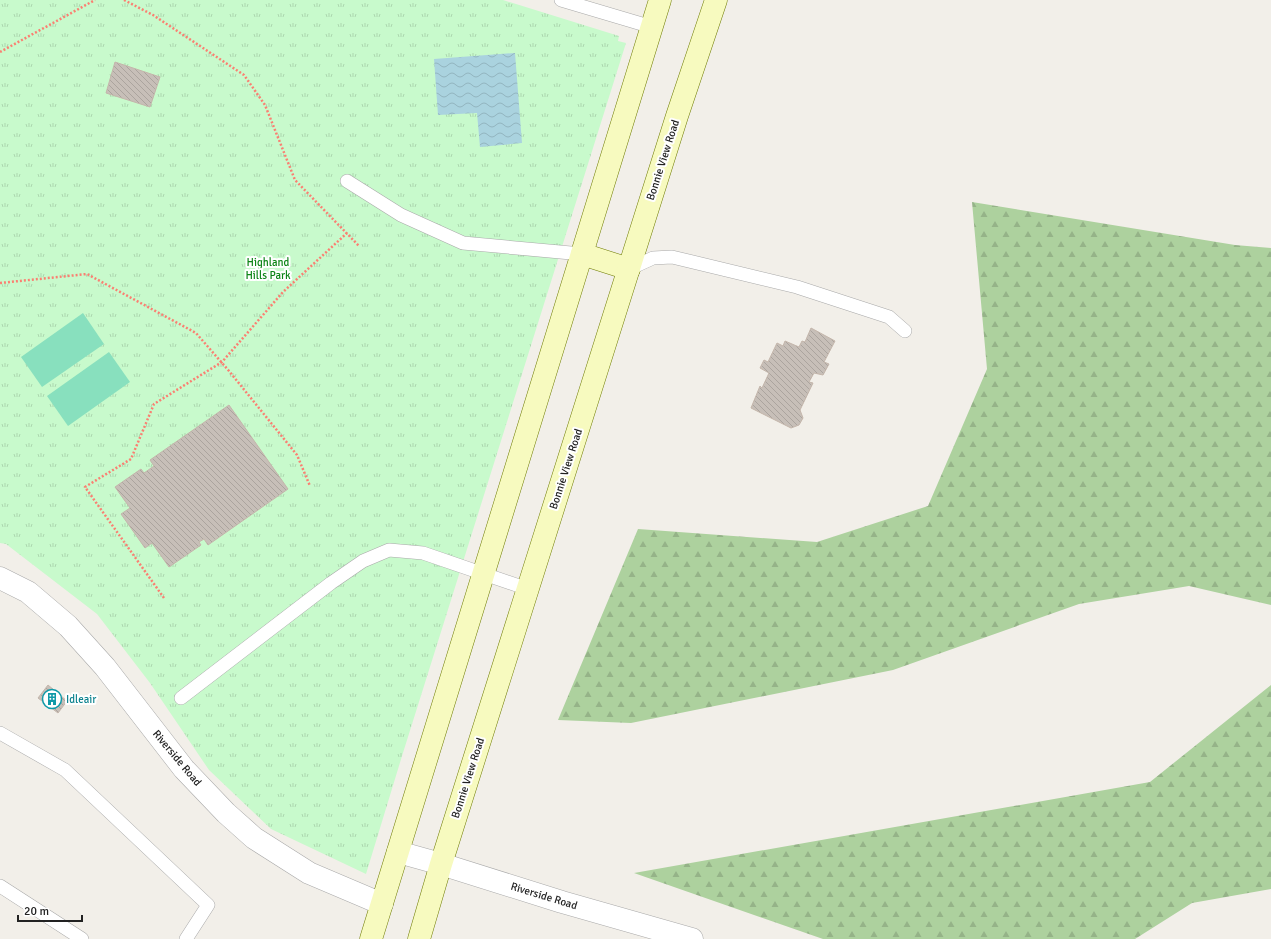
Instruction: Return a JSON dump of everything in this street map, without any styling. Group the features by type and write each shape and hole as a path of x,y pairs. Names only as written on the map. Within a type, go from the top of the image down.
{"main road":[{"path":"371,939 660,0"},
{"name":"Bonnie View Road","path":"419,939 441,864 677,116 716,0"},
{"path":"582,254 629,269"}],"street":[{"name":"Riverside Road","path":"0,578 28,592 68,626 105,668 184,769 226,813 254,838 309,873 382,904"},
{"name":"Riverside Road","path":"398,852 562,902 692,939"}],"lane":[{"path":"561,0 652,27"},
{"path":"347,180 402,215 462,243 582,254"},
{"path":"629,269 653,258 672,257 797,287 889,317 905,331"},
{"path":"181,698 331,583 363,561 389,550 423,553 528,589"},
{"path":"0,733 65,770 208,905 186,939"},
{"path":"0,886 82,939"}],"path":[{"path":"0,52 95,0"},
{"path":"124,0 153,15 244,75 265,105 295,180 359,246"},
{"path":"164,598 84,487 131,459 154,404 222,362 283,292 347,233"},
{"path":"0,283 88,274 196,333 222,362 297,455 310,486"}],"green space":[{"name":"Highland Hills Park","path":"0,0 503,0 619,36 618,41 626,43 366,874 271,829 209,770 150,683 97,614 6,544 0,543"},
{"path":"972,202 1235,245 1271,248 1271,605 1189,586 1079,604 893,670 631,723 558,720 638,529 817,542 928,506 987,369"},
{"path":"83,313 104,344 42,387 21,357"},
{"path":"109,352 130,382 68,426 47,396"},
{"path":"1271,685 1271,889 1192,903 1135,939 823,939 634,873 1150,782"}],"water":[{"path":"515,53 522,143 480,147 477,113 438,115 434,59"}],"building":[{"path":"115,62 160,77 150,107 106,93"},
{"path":"811,328 835,341 824,362 829,364 823,375 814,373 809,382 813,383 800,410 803,418 799,425 791,428 751,408 760,386 762,388 769,373 760,368 764,360 768,362 777,343 783,346 785,341 799,347 802,341 805,342"},
{"path":"229,405 288,489 208,545 204,539 199,542 201,545 169,567 152,543 145,548 121,514 130,508 115,487 141,469 144,473 154,466 150,460"},
{"name":"Idleair","path":"48,685 67,701 58,713 38,698"}],"place":[{"name":"Idleair","path":"52,699"}]}
